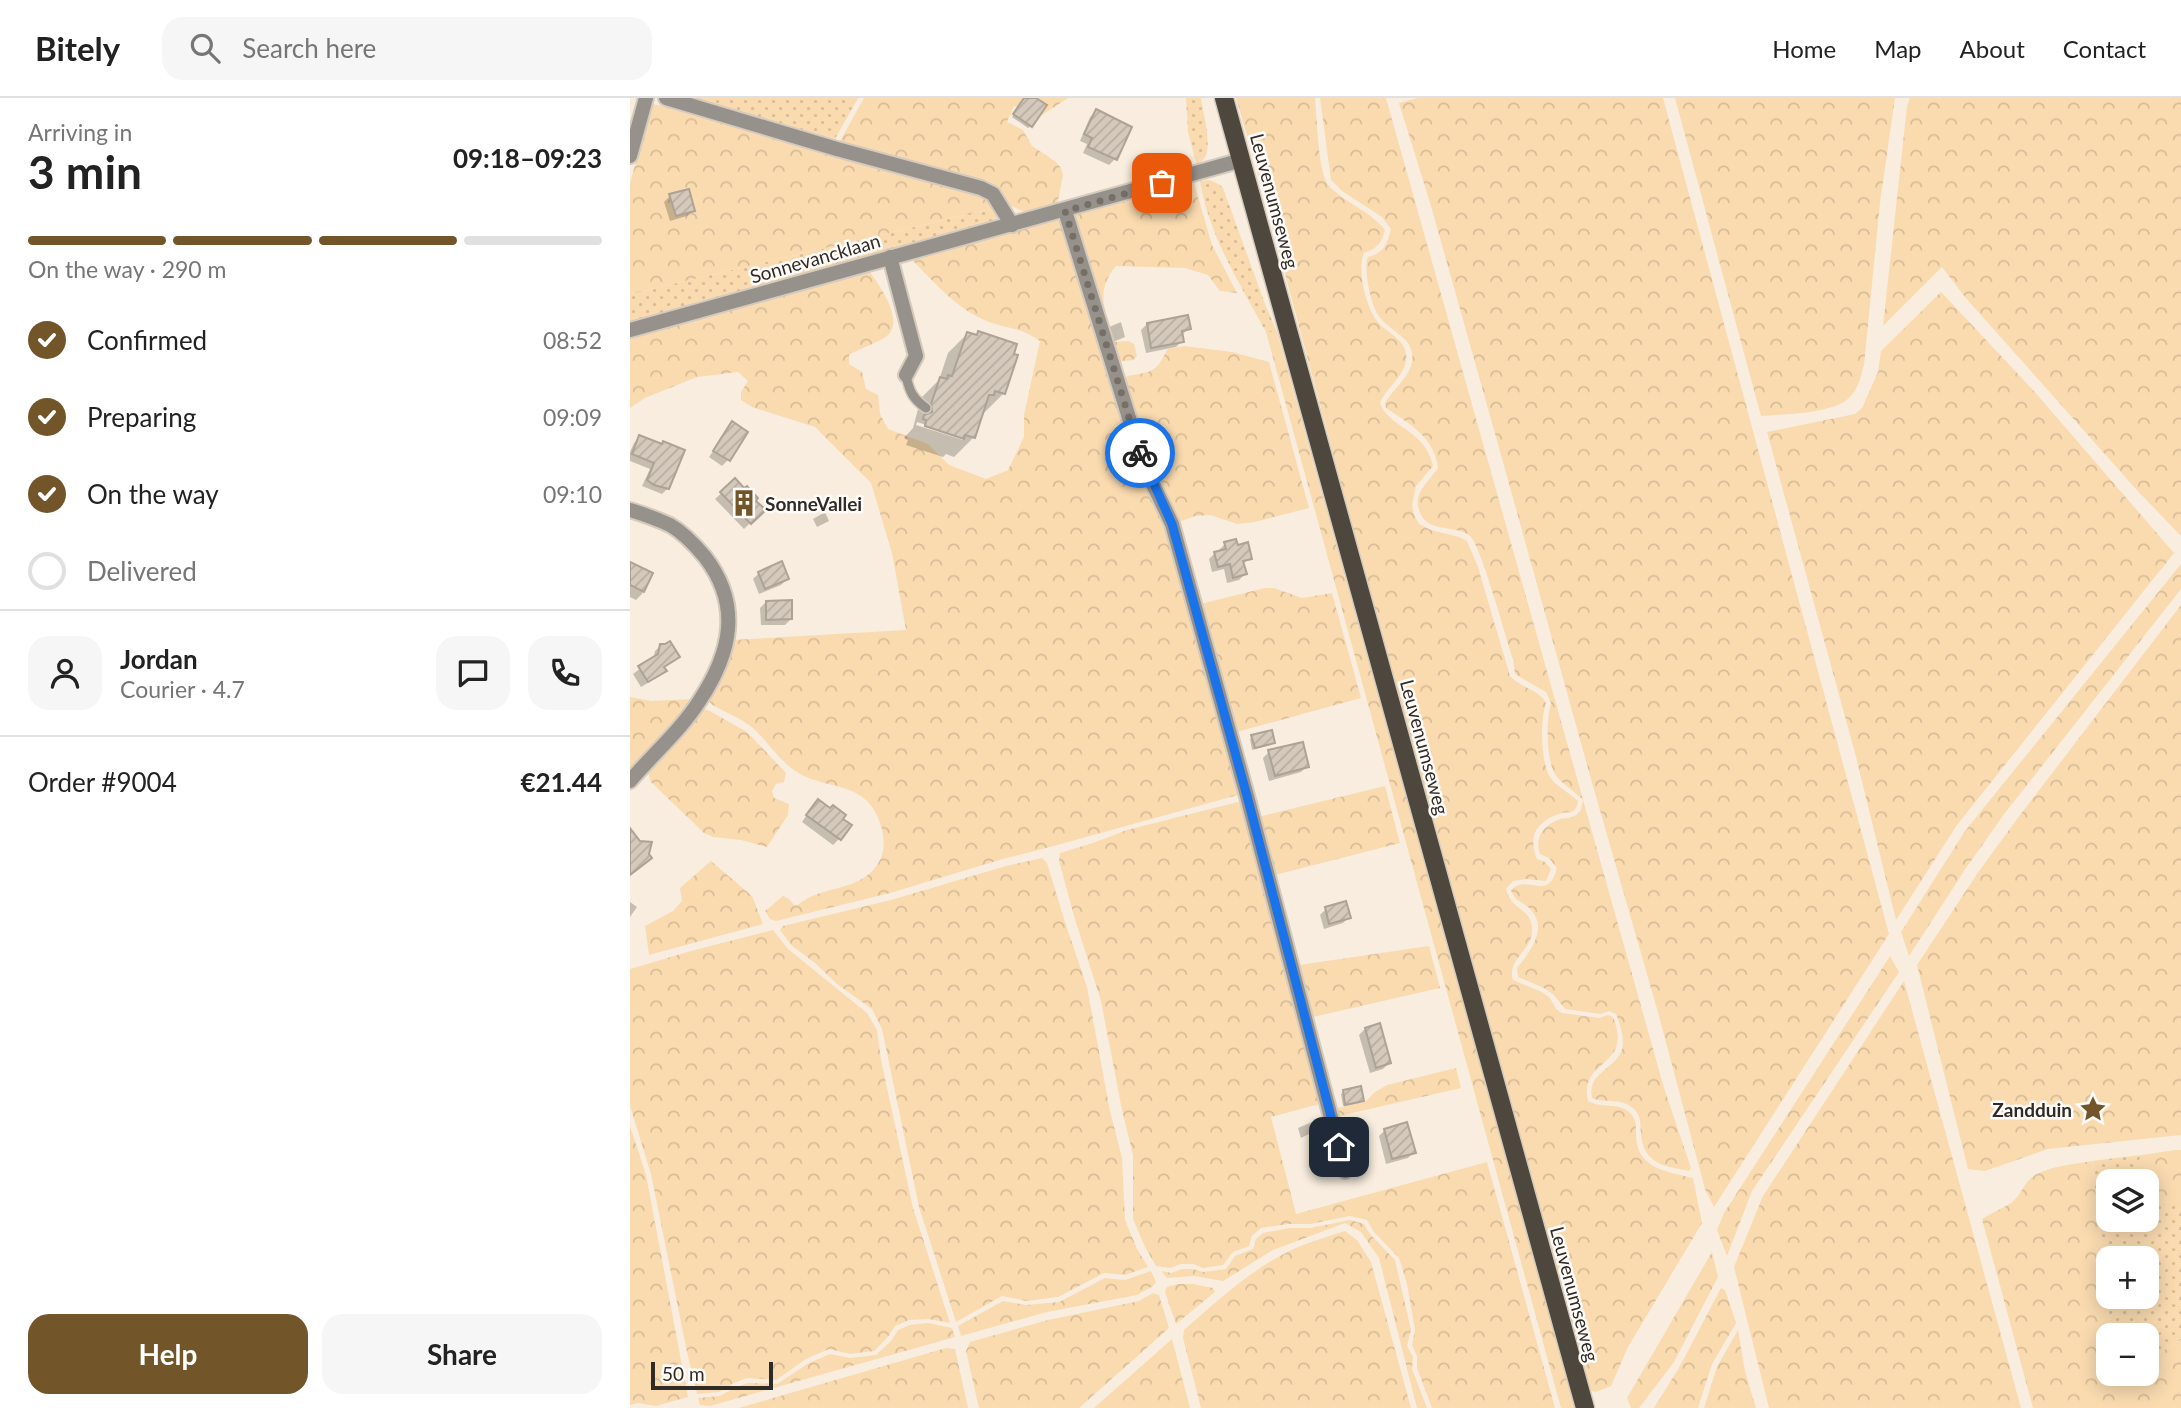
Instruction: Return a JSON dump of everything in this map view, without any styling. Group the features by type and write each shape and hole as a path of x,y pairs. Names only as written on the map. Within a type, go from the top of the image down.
{"main road":[{"name":"Leuvenumseweg","path":"1224,98 1585,1408"}],"street":[{"path":"630,156 646,98"},
{"path":"666,98 981,188 993,194 1012,225"},
{"name":"Sonnevancklaan","path":"630,331 1242,160"},
{"path":"1065,211 1143,463 1172,524 1261,846 1345,1171"},
{"path":"890,257 916,356 906,375"},
{"path":"630,510 671,526 692,542 712,566 723,587 729,616 727,640 722,655 700,701 672,737 630,780"}],"lane":[{"path":"906,375 913,398 926,408"}],"green space":[{"path":"692,98 858,98 835,139"},
{"path":"864,98 1068,98 1042,115 1014,106 1007,122 1023,130 1032,146 1061,168 1063,175 1057,206 1027,213 1011,206 991,184 840,141"},
{"path":"1186,98 1201,98 1206,125 1207,152 1197,166 1188,132"},
{"path":"1236,98 1315,98 1320,153 1327,183 1385,230 1378,245 1364,253 1361,267 1367,302 1373,315 1400,341 1406,353 1402,372 1380,402 1390,417 1423,444 1433,466 1416,486 1412,505 1414,515 1419,524 1431,530 1467,541 1478,567 1510,676 1543,698 1546,703 1542,742 1548,773 1555,783 1578,801 1573,811 1554,816 1541,824 1534,836 1537,859 1545,862 1551,869 1546,881 1513,881 1506,889 1513,902 1529,917 1532,930 1528,943 1513,967 1513,980 1542,992 1562,1013 1613,1017 1618,1034 1617,1046 1591,1077 1587,1087 1588,1101 1625,1109 1635,1121 1637,1144 1646,1161 1662,1170 1693,1178 1702,1223 1628,1347 1611,1386 1596,1392 1588,1390"},
{"path":"1320,98 1386,98 1664,1088 1691,1168 1689,1171 1664,1165 1651,1158 1643,1145 1637,1112 1629,1105 1592,1098 1593,1083 1621,1052 1622,1033 1616,1014 1609,1011 1601,1014 1565,1009 1554,995 1544,988 1518,977 1517,968 1536,940 1538,924 1530,909 1517,899 1511,890 1524,884 1543,886 1553,878 1557,868 1549,858 1540,854 1539,837 1545,828 1554,822 1577,814 1581,810 1583,800 1560,781 1552,767 1548,739 1551,703 1546,692 1515,674 1493,593 1475,543 1464,532 1428,523 1419,510 1420,492 1438,468 1436,457 1420,433 1386,408 1385,403 1410,368 1412,354 1406,341 1378,315 1367,278 1368,257 1384,247 1391,229 1382,217 1342,191 1331,180"},
{"path":"1418,98 1663,98 1889,934 1714,1207 1705,1189 1659,1016 1431,206 1399,103"},
{"path":"1675,98 1895,98 1880,203 1864,365 1856,389 1844,402 1822,410 1761,416"},
{"path":"1910,98 2181,98 2181,536 1965,297 1942,267 1883,326"},
{"path":"652,104 689,111 979,194 989,198 995,208 630,294 630,183"},
{"path":"1210,180 1223,188 1277,332 1266,332 1218,240 1210,221 1200,181"},
{"path":"1194,183 1212,245 1237,293 1220,291 1208,275 1185,268 1116,266 1105,284 1105,312 1113,342 1128,341 1134,344 1137,356 1133,360 1116,362 1074,223 1076,215"},
{"path":"995,208 998,215 995,221 630,323 630,294"},
{"path":"1059,218 1168,527 1240,788 1238,795 890,893 776,921 770,919 765,911 783,896 798,905 807,898 853,883 873,871 882,856 882,829 866,800 843,788 803,775 790,767 753,728 711,704 708,699 733,640 906,630 892,553 871,483 815,427 752,407 741,400 741,392 748,381 738,372 697,377 645,398 630,408 630,338 870,272 892,311 893,327 886,337 849,355 849,364 862,372 866,389 878,395 880,414 888,429 928,444 949,465 986,479 1008,470 1024,437 1024,415 1040,341 967,311 913,261"},
{"path":"1941,292 2033,390 2174,553 1957,825 1896,920 1855,753 1767,432 1855,414 1862,408 1878,372 1881,351"},
{"path":"1266,332 1277,332 1576,1408 1561,1408"},
{"path":"1184,346 1232,352 1269,362 1309,508 1255,522 1237,524 1210,515 1195,516 1176,523 1147,462 1123,382 1127,376 1152,370 1168,349"},
{"path":"2181,564 2181,589 2005,813 1909,956 1901,932 1965,831"},
{"path":"1274,588 1302,598 1332,593 1361,698 1233,733 1200,604"},
{"path":"2181,605 2181,1135 2048,1149 1985,1171 1968,1169 1917,965 2017,819"},
{"path":"630,697 651,701 694,699 667,735 630,772"},
{"path":"701,709 708,710 747,732 786,773 784,782 776,784 772,791 774,798 789,804 788,815 767,847 704,833 651,782 648,772"},
{"path":"1385,786 1400,843 1275,875 1258,817"},
{"path":"1238,802 1247,807 1323,1103 1271,1117 1296,1214 1487,1162 1555,1408 1432,1408 1417,1368 1417,1356 1412,1345 1415,1330 1407,1284 1399,1258 1373,1231 1367,1220 1350,1216 1310,1224 1261,1228 1252,1236 1249,1246 1233,1252 1223,1265 1203,1268 1193,1264 1170,1268 1156,1266 1145,1247 1133,1219 1133,1155 1101,1001 1074,916 1059,861 1060,853 1127,830"},
{"path":"1042,858 1047,863 1087,987 1110,1111 1122,1158 1125,1220 1148,1267 1125,1275 1104,1273 1058,1297 1027,1301 1002,1296 956,1322 919,1207 882,1029 872,1009 791,945 780,930 783,926 891,900"},
{"path":"711,861 752,896 763,924 649,955 645,926 673,911 682,901 680,888"},
{"path":"773,930 788,949 867,1013 877,1030 913,1208 950,1323 929,1319 909,1320 895,1326 874,1351 850,1354 829,1349 806,1359 776,1380 747,1378 719,1392 697,1394 651,1174 630,1106 630,969"},
{"path":"1429,946 1440,988 1313,1017 1299,965"},
{"path":"1890,956 1899,972 1752,1191 1727,1256 1717,1230 1724,1213"},
{"path":"1904,981 2021,1408 1769,1408 1734,1267 1763,1196"},
{"path":"1456,1068 1461,1088 1339,1116 1337,1108 1365,1102 1387,1085"},
{"path":"630,1126 646,1175 688,1397 656,1406 638,1403 630,1405"},
{"path":"2181,1150 2181,1205 2159,1200 2159,1169 2136,1169 2141,1155"},
{"path":"2141,1155 2136,1169 2096,1169 2096,1198 2092,1161"},
{"path":"2092,1161 2096,1232 2100,1232 2101,1246 2096,1246 2096,1309 2108,1309 2110,1323 2096,1323 2096,1386 2159,1386 2159,1353 2181,1340 2181,1408 2033,1408 1982,1219 2011,1203 2034,1176 2058,1167"},
{"path":"2159,1200 2181,1204 2181,1340 2159,1353 2159,1323 2110,1323 2108,1309 2159,1309 2159,1246 2101,1246 2100,1232 2159,1232"},
{"path":"1350,1220 1364,1224 1395,1260 1411,1330 1407,1346 1413,1357 1412,1369 1427,1408 1417,1408 1379,1258 1361,1232 1345,1223 1273,1250 1223,1281 1194,1276 1167,1278 1161,1271 1171,1273 1182,1269 1203,1272 1226,1269 1235,1256 1253,1249 1256,1239 1263,1233"},
{"path":"1345,1231 1357,1240 1371,1262 1411,1408 1201,1408 1183,1338 1184,1330 1238,1284 1267,1264 1298,1247"},
{"path":"1712,1252 1718,1277 1674,1362 1639,1408 1631,1408 1627,1398"},
{"path":"1151,1271 1156,1282 1137,1295 1047,1312 961,1336 958,1326 1003,1301 1026,1305 1059,1302 1105,1278 1125,1280"},
{"path":"1178,1284 1213,1288 1215,1292 1176,1324 1165,1292 1167,1287"},
{"path":"1721,1288 1725,1290 1736,1323 1712,1364 1698,1408 1654,1408 1680,1366"},
{"path":"1153,1293 1159,1295 1169,1328 1079,1408 979,1408 966,1351 970,1342 1048,1320 1139,1301"},
{"path":"928,1323 952,1328 955,1337 710,1406 700,1405 698,1398 720,1396 748,1383 777,1384 809,1363 830,1354 850,1358 876,1355 898,1330 910,1325"},
{"path":"1738,1330 1745,1371 1756,1408 1704,1408 1717,1367"},
{"path":"1172,1339 1190,1408 1094,1408"},
{"path":"946,1348 955,1349 968,1408 739,1408"}],"building":[{"path":"1024,98 1036,98 1047,105 1032,127 1013,114"},
{"path":"1096,109 1132,127 1117,160 1088,147 1092,138 1084,134"},
{"path":"689,189 695,211 676,216 669,194"},
{"path":"1188,315 1191,329 1182,331 1184,342 1151,348 1147,323"},
{"path":"978,331 1017,344 1014,354 1018,355 1005,394 995,391 994,395 989,395 975,438 965,435 964,439 925,426 926,420 923,419 924,415 932,412 931,404 940,377 947,379 948,375 952,376 967,332 977,335"},
{"path":"732,421 748,432 730,461 713,451"},
{"path":"639,435 685,450 669,489 647,480 654,463 632,454"},
{"name":"SonneVallei","path":"735,478 744,488 747,486 758,498 756,501 766,510 751,524 720,492"},
{"path":"1236,539 1238,545 1248,542 1252,559 1243,561 1247,574 1233,578 1230,564 1218,567 1214,552 1226,549 1224,542"},
{"path":"782,561 789,579 765,589 758,572"},
{"path":"630,562 653,573 644,592 630,585"},
{"path":"792,600 792,619 766,620 766,601"},
{"path":"670,641 680,657 664,667 667,671 648,682 638,666 658,654 660,644"},
{"path":"1272,730 1275,743 1255,748 1251,735"},
{"path":"1303,742 1309,767 1275,776 1268,750"},
{"path":"818,799 830,808 833,805 846,815 843,819 852,825 841,840 806,815"},
{"path":"630,828 640,841 652,842 649,854 652,858 630,875"},
{"path":"1346,901 1351,918 1329,924 1325,907"},
{"path":"1380,1023 1391,1063 1376,1068 1365,1028"},
{"path":"1361,1086 1364,1101 1345,1105 1343,1090"},
{"path":"1407,1122 1416,1153 1392,1159 1384,1129"}],"way so far":[{"path":"1140,453 1065,211 1162,183"}],"place":[{"name":"SonneVallei","path":"744,503"},
{"name":"Zandduin","path":"2093,1109"}],"route":[{"path":"1140,453 1172,524 1339,1147"}]}
